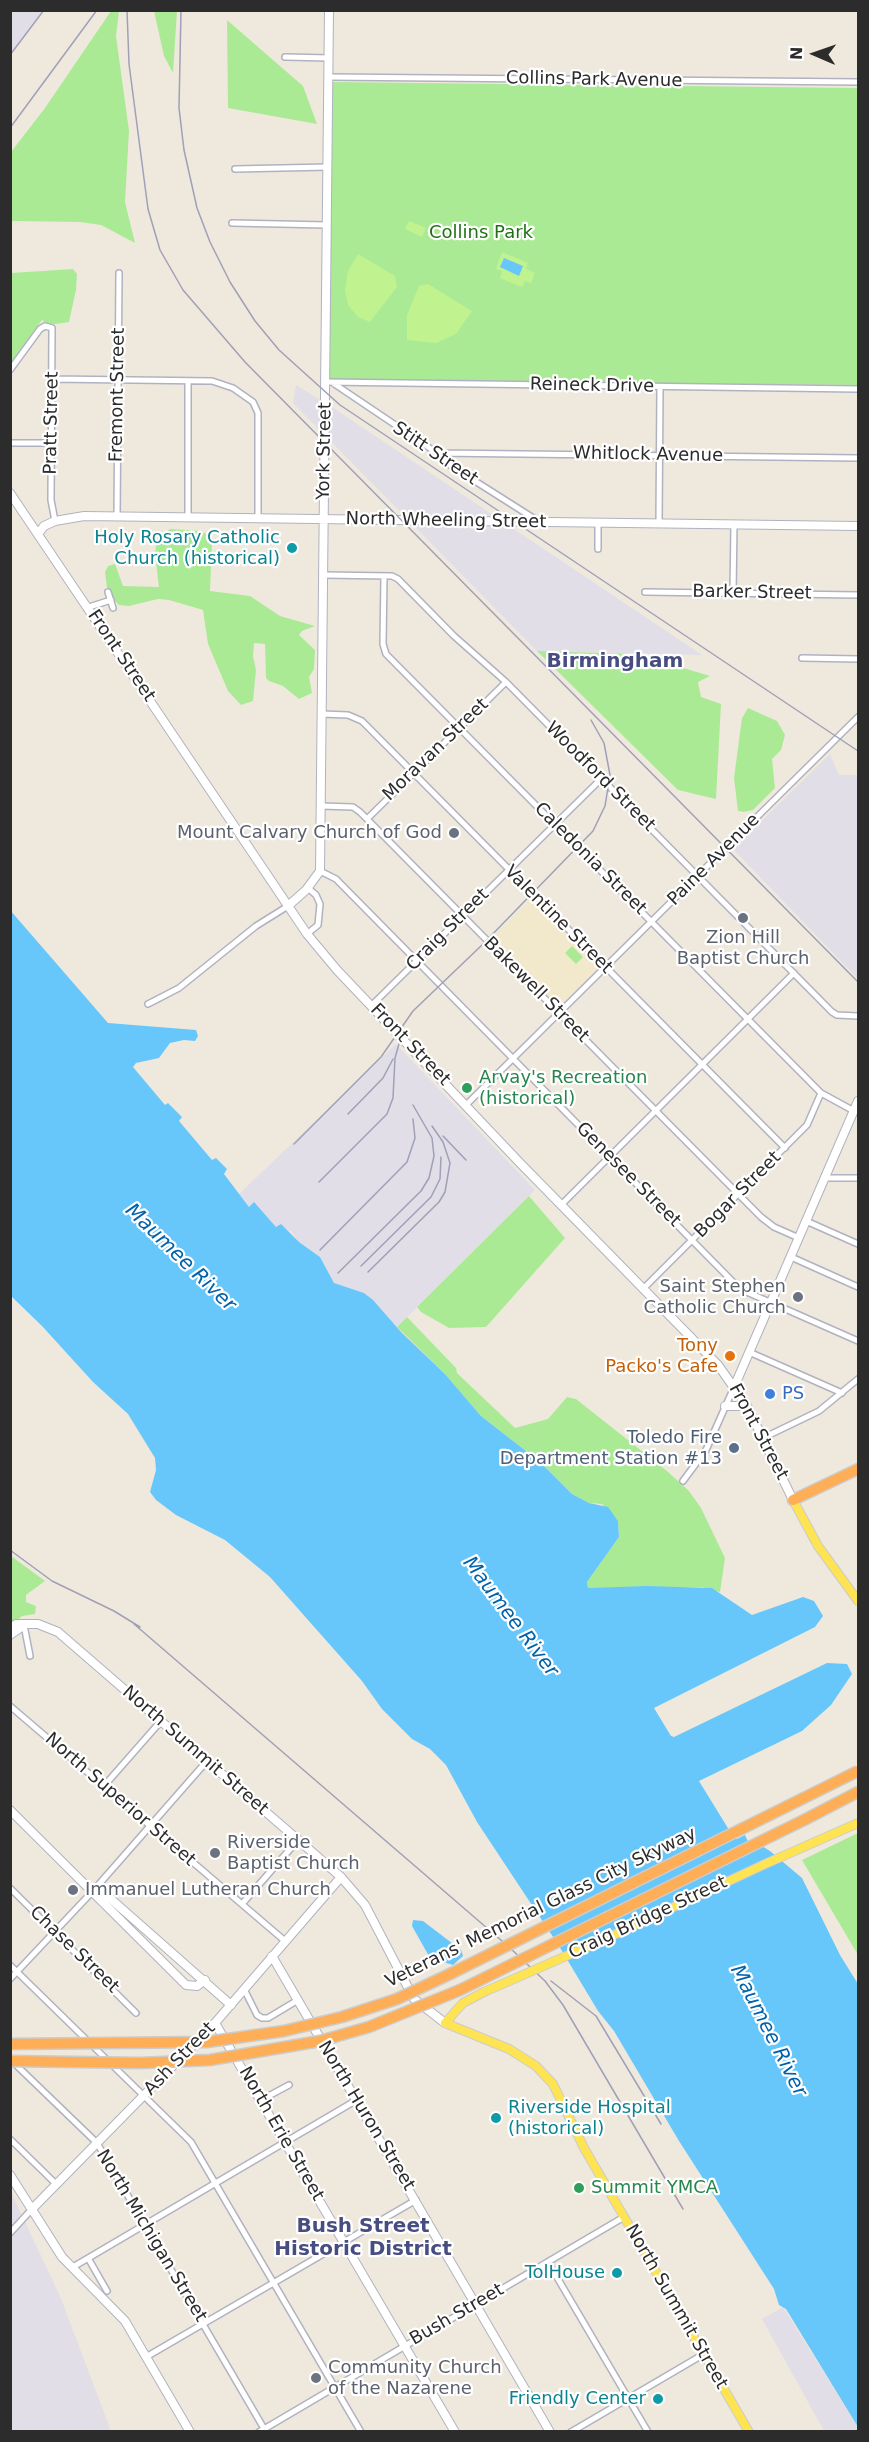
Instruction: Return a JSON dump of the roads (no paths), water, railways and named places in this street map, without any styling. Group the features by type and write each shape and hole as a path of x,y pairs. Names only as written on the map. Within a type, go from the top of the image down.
{"highway":[{"path":"794,1503 858,1468"},
{"path":"794,1503 858,1475"},
{"name":"Veterans' Memorial Glass City Skyway","path":"10,2044 207,2042 284,2031 342,2017 397,1999 450,1974 858,1771"},
{"name":"Veterans' Memorial Glass City Skyway","path":"10,2061 140,2063 253,2055 320,2041 420,2008 858,1792"},
{"path":"10,2066 140,2063"}],"main road":[{"name":"Front Street","path":"794,1503 818,1546 858,1601"},
{"name":"Craig Bridge Street","path":"445,2023 463,2002 858,1823"},
{"name":"North Summit Street","path":"445,2023 509,2049 545,2075 560,2096 584,2148 749,2432"}],"street":[{"name":"York Street","path":"320,871 324,520 329,383 327,225 329,10"},
{"path":"285,57 329,58"},
{"name":"Collins Park Avenue","path":"329,77 858,82"},
{"path":"235,169 328,167"},
{"path":"232,223 327,225"},
{"name":"Fremont Street","path":"117,517 119,273"},
{"name":"Pratt Street","path":"10,370 40,329 50,326 53,331 51,508 55,521"},
{"path":"52,379 212,381 233,388 253,402 258,413 258,519"},
{"path":"188,381 188,518"},
{"name":"Reineck Drive","path":"329,383 858,389"},
{"name":"Stitt Street","path":"329,383 437,453 445,462 540,522"},
{"path":"659,523 660,387"},
{"path":"10,443 52,443"},
{"name":"Whitlock Avenue","path":"437,453 858,458"},
{"name":"Front Street","path":"10,493 89,607 307,934 371,1006 735,1385 794,1503"},
{"name":"North Wheeling Street","path":"38,534 44,526 55,521 84,516 858,526"},
{"path":"598,523 598,549"},
{"path":"733,593 734,524"},
{"name":"Woodford Street","path":"323,575 384,576 398,579 454,636 506,682 837,1015 858,1016"},
{"name":"Caledonia Street","path":"384,576 384,649 821,1093 857,1107"},
{"path":"108,592 113,608"},
{"name":"Barker Street","path":"645,592 858,595"},
{"path":"89,607 111,600"},
{"path":"802,658 858,659"},
{"name":"Moravan Street","path":"367,819 506,682"},
{"name":"Valentine Street","path":"322,714 357,717 785,1148"},
{"name":"Paine Avenue","path":"467,1104 858,717"},
{"name":"Craig Street","path":"371,1006 601,779"},
{"name":"Bakewell Street","path":"321,806 353,807 367,819 767,1223 799,1238"},
{"path":"148,1004 179,988 256,926 288,906 308,888 320,871"},
{"name":"Genesee Street","path":"320,871 336,879 740,1289 858,1341"},
{"path":"307,934 318,925 320,904 308,888"},
{"path":"561,1205 794,973"},
{"name":"Bogar Street","path":"644,1288 807,1125 821,1093"},
{"path":"683,1480 706,1450 857,1107"},
{"path":"825,1178 858,1178"},
{"path":"806,1221 858,1244"},
{"path":"791,1257 858,1287"},
{"path":"749,1352 842,1394"},
{"path":"763,1438 819,1411 858,1379"},
{"path":"725,1406 747,1406"},
{"path":"10,1628 16,1624 24,1625"},
{"name":"North Summit Street","path":"24,1625 42,1624 58,1632 341,1877 365,1905 414,1999 445,2023"},
{"path":"10,1635 24,1625"},
{"path":"24,1625 30,1656"},
{"name":"North Superior Street","path":"10,1706 285,1941"},
{"path":"104,1786 161,1720"},
{"path":"10,1979 151,1827 207,1761"},
{"path":"10,1810 186,1984 197,1986 205,1980"},
{"path":"242,1904 298,1840"},
{"name":"Ash Street","path":"10,2233 215,2023 341,1877"},
{"name":"Chase Street","path":"10,1888 136,2013"},
{"path":"93,1891 104,1893 231,2005"},
{"path":"157,1956 165,1946"},
{"name":"North Huron Street","path":"272,1956 550,2432"},
{"path":"10,1965 191,2142 361,2432"},
{"path":"244,1989 257,2015 262,2018 268,2018 298,2000"},
{"name":"North Erie Street","path":"215,2023 455,2432"},
{"name":"North Michigan Street","path":"10,2061 97,2144 204,2325 263,2431"},
{"path":"261,2100 289,2085"},
{"path":"73,2267 356,2101"},
{"path":"10,2139 57,2185"},
{"path":"10,2175 53,2246 117,2311 147,2357 190,2432"},
{"path":"147,2357 416,2200"},
{"name":"Bush Street","path":"263,2431 624,2217"},
{"path":"88,2258 107,2291"},
{"path":"548,2262 648,2432"},
{"path":"571,2432 704,2354"}],"water":[{"path":"504,258 523,266 519,276 500,267"},
{"name":"Maumee River","path":"10,910 108,1023 196,1030 198,1036 195,1041 184,1040 170,1043 159,1058 136,1063 133,1067 165,1105 168,1103 182,1117 179,1121 212,1160 216,1158 227,1169 224,1174 249,1207 254,1202 276,1227 281,1224 299,1242 320,1257 334,1283 364,1293 373,1300 402,1333 445,1374 481,1416 540,1462 572,1494 589,1503 608,1507 618,1521 619,1537 587,1582 588,1588 647,1586 712,1588 752,1615 803,1597 814,1601 823,1616 815,1627 654,1708 671,1736 674,1737 827,1663 847,1664 852,1674 831,1705 802,1731 699,1781 734,1838 745,1835 749,1844 757,1843 770,1851 802,1878 840,1955 858,1984 858,2427 786,2309 779,2305 774,2289 679,2141 614,2031 598,2011 559,1946 477,1822 446,1765 430,1749 412,1739 382,1709 362,1681 270,1577 225,1540 176,1515 156,1500 150,1492 156,1470 155,1458 128,1414 93,1382 11,1296"},
{"path":"413,1920 423,1921 461,1950 463,1956 453,1965 430,1958 412,1926"}],"railway":[{"path":"10,55 44,10"},
{"path":"10,128 97,10"},
{"path":"127,10 129,64 148,209 160,250 183,290 245,362 858,982"},
{"path":"181,10 179,108 184,150 197,208 210,242 230,282 255,321 279,350 340,405 858,751"},
{"path":"294,1144 381,1057 413,1011 482,945 593,831 605,806 610,775 604,743 591,720"},
{"path":"319,1182 387,1114 393,1098 395,1058 401,1037"},
{"path":"348,1114 383,1078 393,1059"},
{"path":"338,1273 421,1191 429,1178 434,1156 432,1138 413,1105"},
{"path":"320,1250 407,1162 415,1138 413,1119"},
{"path":"368,1272 439,1202 445,1192 450,1163 443,1142 432,1126"},
{"path":"443,1136 466,1160"},
{"path":"361,1266 431,1197 440,1179 441,1157"},
{"path":"10,1550 52,1581 114,1611 140,1627"},
{"path":"134,1624 509,1947 545,1981 563,2005 683,2209"},
{"path":"551,1981 596,2016 661,2124"}],"place":[{"name":"Holy Rosary Catholic Church (historical)","path":"292,548"},
{"name":"Mount Calvary Church of God","path":"454,833"},
{"name":"Zion Hill Baptist Church","path":"743,918"},
{"name":"Arvay's Recreation (historical)","path":"467,1088"},
{"name":"Saint Stephen Catholic Church","path":"798,1297"},
{"name":"Tony Packo's Cafe","path":"730,1356"},
{"name":"PS","path":"770,1394"},
{"name":"Toledo Fire Department Station #13","path":"734,1448"},
{"name":"Riverside Baptist Church","path":"215,1853"},
{"name":"Immanuel Lutheran Church","path":"73,1890"},
{"name":"Riverside Hospital (historical)","path":"496,2118"},
{"name":"Summit YMCA","path":"579,2188"},
{"name":"TolHouse","path":"617,2273"},
{"name":"Community Church of the Nazarene","path":"316,2378"},
{"name":"Friendly Center","path":"658,2399"}],"district":[{"name":"Birmingham","path":"615,662"},
{"name":"Bush Street Historic District","path":"363,2238"}],"park label":[{"name":"Collins Park","path":"481,233"}]}
